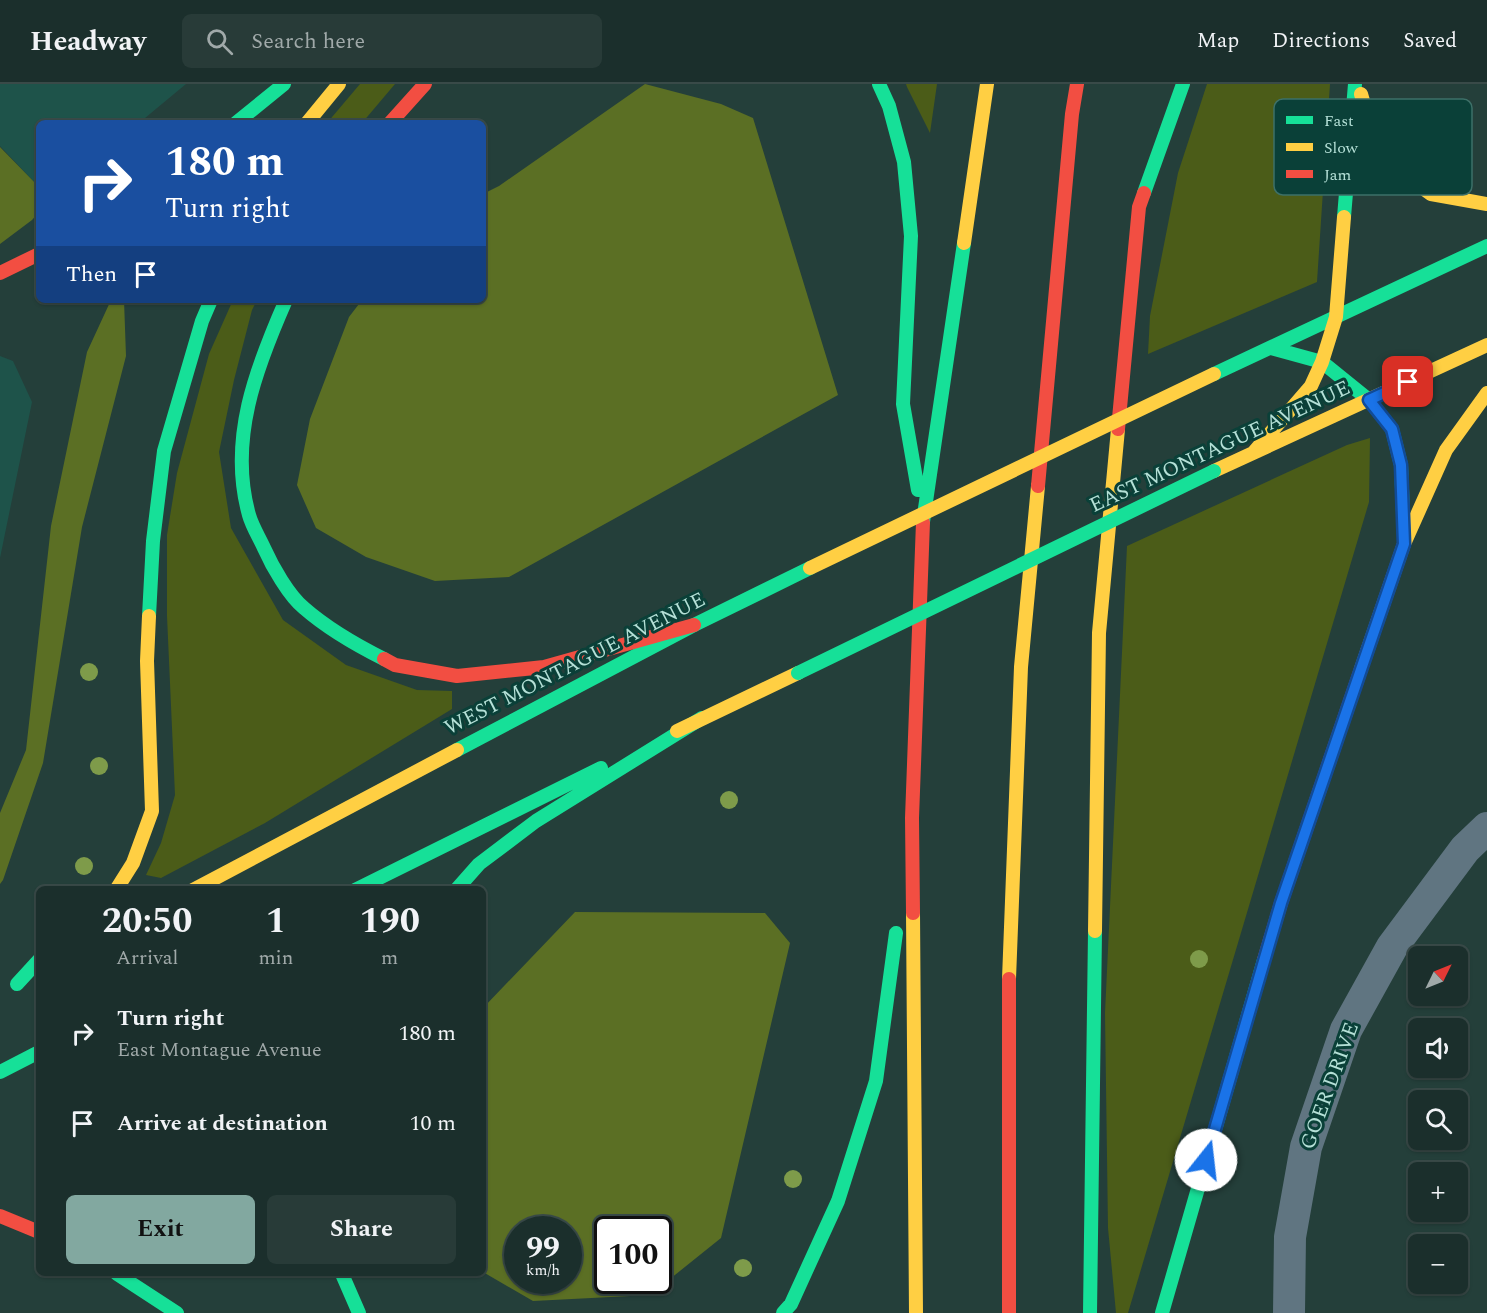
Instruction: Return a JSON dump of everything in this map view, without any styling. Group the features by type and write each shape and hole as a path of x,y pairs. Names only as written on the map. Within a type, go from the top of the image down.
{"main road":[{"path":"240,120 284,84"},
{"path":"309,120 339,84"},
{"path":"393,120 425,84"},
{"path":"879,84 889,106 904,162 911,236 903,404 923,520"},
{"path":"916,1313 912,818 923,520 987,84"},
{"path":"1009,1313 1008,993 1021,667 1072,114 1077,84"},
{"path":"1090,1313 1099,633 1139,207 1183,84"},
{"path":"1357,84 1362,99"},
{"path":"1356,99 1357,84"},
{"path":"1253,453 1311,386 1322,362 1336,317 1347,195"},
{"path":"1437,195 1487,204"},
{"path":"1271,348 1487,246"},
{"path":"0,273 36,255"},
{"path":"119,886 133,863 152,811 147,662 155,530 164,451 202,321 210,303"},
{"path":"285,303 251,390 243,426 241,469 249,516 272,566 302,607 346,640 394,666 457,676 544,667 694,625"},
{"name":"EAST MONTAGUE AVENUE","path":"702,718 1214,471 1487,345"},
{"path":"1271,348 1322,362 1369,400 1392,429 1401,465 1404,544"},
{"name":"WEST MONTAGUE AVENUE","path":"201,886 694,625 981,485 1271,348"},
{"path":"1162,1313 1281,903 1404,544 1446,450 1487,393"},
{"path":"363,886 702,718"},
{"path":"460,886 480,864 536,820 587,791 702,718"},
{"path":"783,1313 791,1304 838,1200 876,1081 912,818"},
{"path":"36,963 13,986 36,974"},
{"path":"0,1072 36,1054"},
{"path":"0,1216 36,1231"},
{"path":"120,1276 177,1313"},
{"path":"343,1276 359,1313"}],"street":[{"name":"GOER DRIVE","path":"1289,1313 1290,1237 1306,1147 1346,1030 1392,947 1465,849 1487,828"}],"shaded area":[{"path":"0,84 186,84 143,120 36,120 36,184 0,146"},
{"path":"0,356 13,361 32,402 0,558"}],"green space":[{"path":"360,84 395,84 365,120 330,120"},
{"path":"645,84 721,104 753,118 838,395 509,577 435,581 366,557 316,528 297,485 310,419 349,317 360,303 486,303 486,192 499,186"},
{"path":"906,84 937,84 930,133 907,87"},
{"path":"1207,84 1330,84 1329,99 1274,99 1274,195 1323,195 1317,282 1148,354 1150,316 1178,173"},
{"path":"0,147 36,184 36,215 0,244"},
{"path":"110,303 124,303 126,356 82,527 43,763 0,884 0,813 26,750 51,526 87,352"},
{"path":"232,303 256,303 234,380 219,452 231,528 283,620 346,665 417,690 452,691 452,709 265,823 161,878 146,875 161,843 175,795 167,616 167,535 177,473 209,354"},
{"path":"1370,438 1369,502 1128,1313 1116,1313 1108,1228 1105,1013 1127,546 1347,445"},
{"path":"575,912 765,913 790,943 721,1238 672,1277 672,1216 594,1216 594,1294 650,1295 533,1301 521,1294 582,1294 582,1216 504,1216 504,1284 486,1274 486,1005"}],"traffic: fast":[{"path":"240,120 284,84"},
{"path":"879,84 889,106 904,162 911,236 903,404 918,490"},
{"path":"1144,193 1183,84"},
{"path":"1354,99 1355,84"},
{"path":"1344,217 1346,195"},
{"path":"923,522 964,243"},
{"path":"1214,374 1487,246"},
{"path":"149,616 153,541 164,451 202,321 210,303"},
{"path":"285,303 265,352 248,405 242,459 243,487 249,515 276,572 298,603 332,630 384,659"},
{"path":"1271,348 1322,362 1369,400 1392,429 1401,465 1404,536"},
{"path":"798,673 1214,471"},
{"path":"457,750 694,625 810,568"},
{"path":"460,886 479,864 536,821 702,718"},
{"path":"363,886 601,768"},
{"path":"1090,1313 1095,931"},
{"path":"783,1313 791,1304 838,1201 876,1081 896,933"},
{"path":"1162,1313 1264,960"},
{"path":"17,984 36,963"},
{"path":"0,1072 36,1054"},
{"path":"120,1276 177,1313"},
{"path":"343,1276 359,1313"}],"traffic: slow":[{"path":"309,120 339,84"},
{"path":"964,243 987,84"},
{"path":"1361,94 1362,99"},
{"path":"1437,195 1487,204"},
{"path":"1253,453 1311,386 1322,362 1336,317 1344,217"},
{"path":"1214,471 1487,345"},
{"path":"810,568 1214,374"},
{"path":"1361,669 1404,544 1446,450 1487,393"},
{"path":"1095,931 1099,633 1118,429"},
{"path":"1009,979 1021,667 1038,486"},
{"path":"119,886 133,863 152,811 147,661 149,616"},
{"path":"677,731 798,673"},
{"path":"201,886 457,750"},
{"path":"913,913 916,1313"}],"traffic: jam":[{"path":"393,120 425,84"},
{"path":"1038,486 1072,114 1077,84"},
{"path":"1118,429 1139,207 1144,193"},
{"path":"0,273 36,255"},
{"path":"913,913 912,818 923,522"},
{"path":"384,659 395,665 457,676 544,667 694,625"},
{"path":"1264,960 1281,903 1361,669"},
{"path":"1009,979 1009,1313"},
{"path":"0,1216 36,1231"}],"route":[{"path":"1206,1160 1281,903 1404,544 1401,465 1392,429 1369,400 1408,382"}]}
